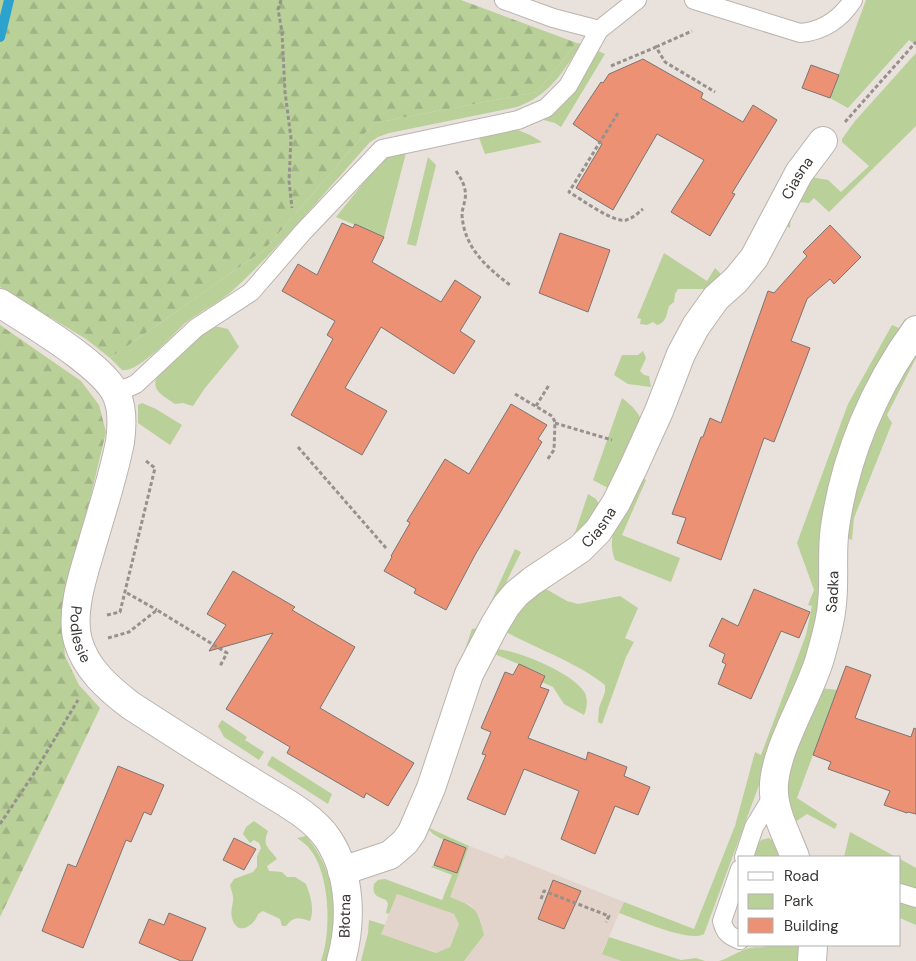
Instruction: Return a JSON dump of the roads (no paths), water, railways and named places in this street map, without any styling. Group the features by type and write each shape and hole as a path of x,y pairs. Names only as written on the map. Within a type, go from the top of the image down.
{"street":[{"name":"Ciasna","path":"342,871 390,855 405,842 412,832 431,788 469,674 494,626 516,594 580,549 598,531 616,503 634,466 659,411 681,354 696,326 716,298 736,280 754,258 799,173 823,141"},
{"name":"Podlesie","path":"0,303 81,357 98,371 117,396 121,411 122,429 120,442 80,586 75,620 77,640 84,656 95,674 114,693 130,705 300,813 328,838 342,871"},
{"name":"Sadka","path":"796,856 781,822 774,794 775,774 817,667 826,636 832,604 834,530 841,492 862,430 875,399 894,364 916,330"},
{"name":"Błotna","path":"341,961 347,932 348,909 342,871"},
{"path":"812,961 813,946"}],"lane":[{"path":"504,0 552,18 599,30"},
{"path":"117,396 136,384 196,328 251,292 382,149 518,120 546,108 568,86 599,30 637,0"},
{"path":"694,0 800,33 824,28 844,13 853,0"},
{"path":"744,856 754,827 774,794"},
{"path":"738,875 722,921 724,930 729,936 738,939"},
{"path":"901,893 916,898"}],"waterway":[{"path":"0,37 9,0"}]}
